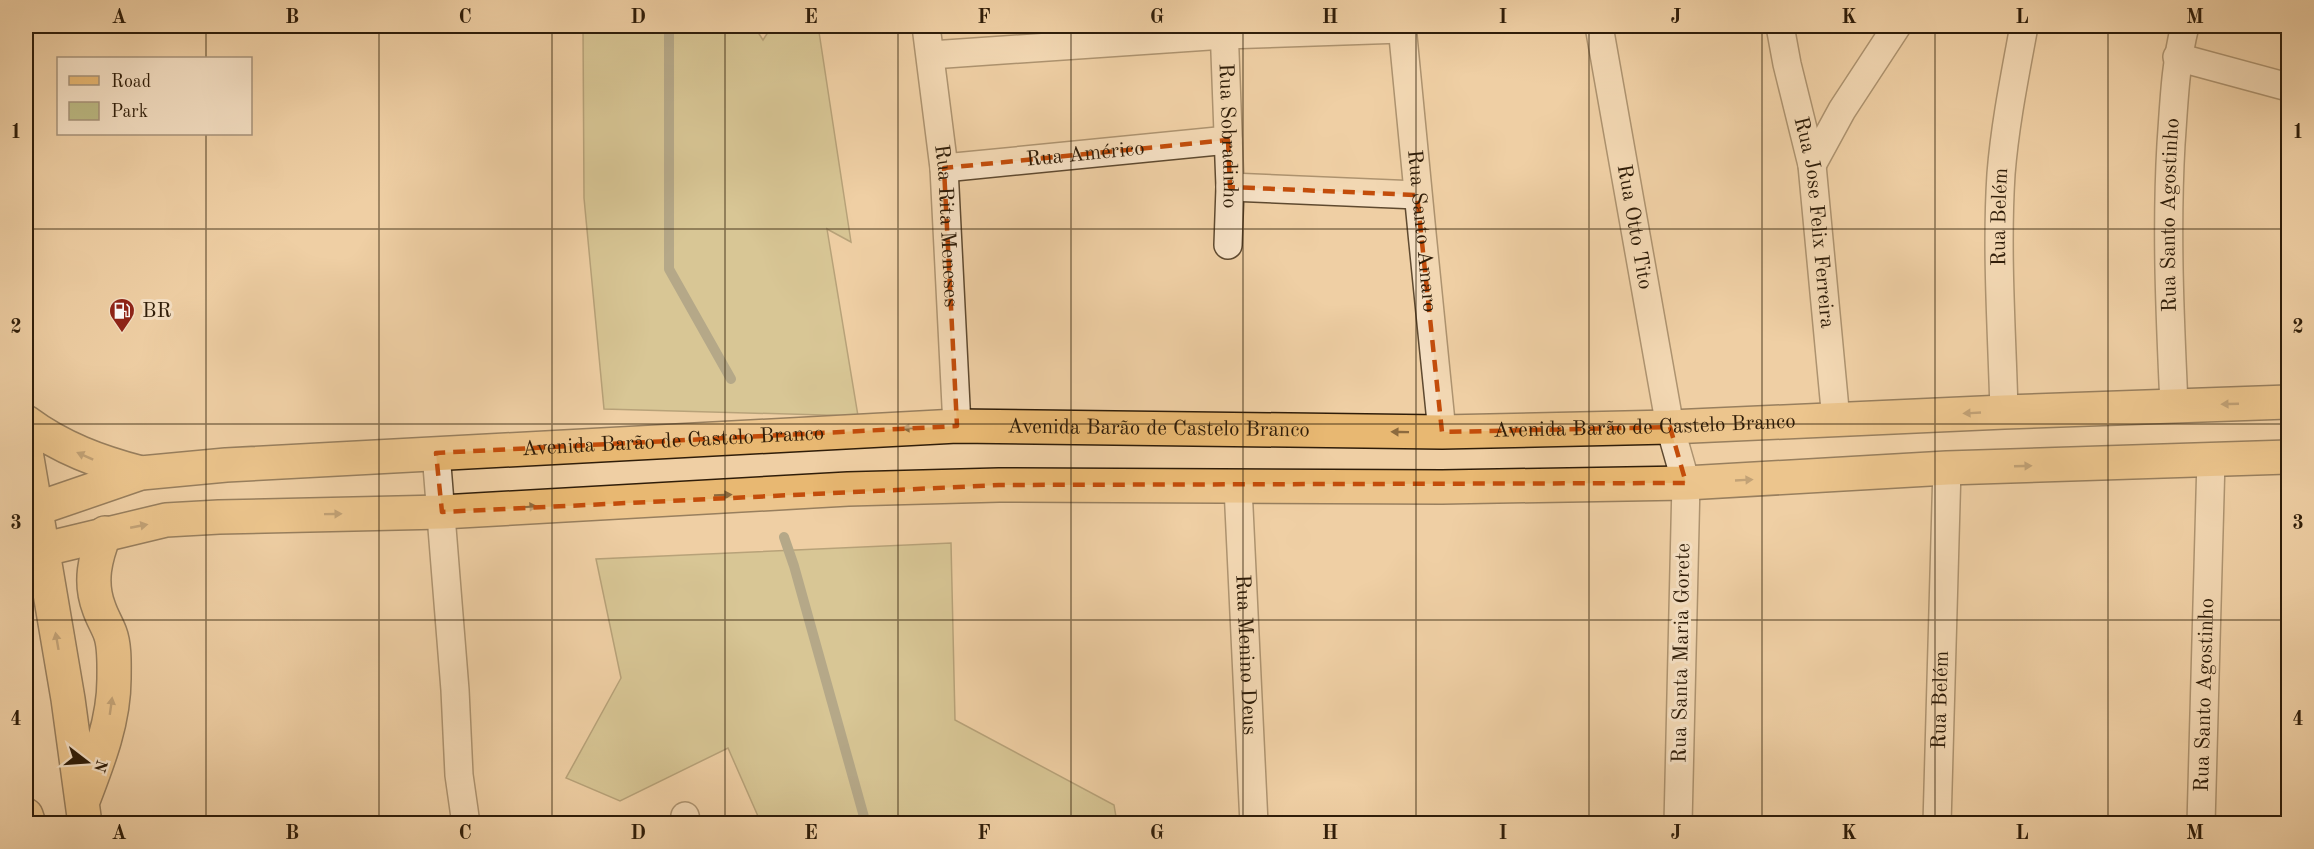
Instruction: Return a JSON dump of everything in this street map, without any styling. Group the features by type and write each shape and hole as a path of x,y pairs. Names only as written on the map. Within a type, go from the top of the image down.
{"main road":[{"name":"Avenida Barão de Castelo Branco","path":"31,512 141,473 226,465 957,426 1442,432 1670,427 2289,402"},
{"path":"26,422 54,441 90,458 141,473"},
{"path":"26,452 33,554 68,699 84,813"},
{"path":"33,554 105,533 166,520 442,512 644,499 860,489 999,485 1442,487 1686,483 1947,468 2289,457"},
{"path":"84,813 104,746 112,706 114,678 111,635 98,606 93,582 95,557 105,533"},
{"path":"26,815 29,824"}],"street":[{"name":"Rua Rita Meneses","path":"926,26 944,168 957,426"},
{"name":"Rua Otto Tito","path":"1599,26 1670,427 1686,483"},
{"name":"Rua Jose Felix Ferreira","path":"1780,26 1812,165 1836,420"},
{"path":"1812,165 1842,110 1897,26"},
{"name":"Rua Belém","path":"2004,412 2000,246 2001,174 2024,26"},
{"name":"Rua Santo Agostinho","path":"2174,405 2168,209 2177,57 2185,26"},
{"path":"931,56 1224,30 1402,27"},
{"name":"Rua Santo Amaro","path":"1402,27 1442,432"},
{"name":"Rua Sobradinho","path":"1224,30 1230,187 1228,245"},
{"path":"2177,57 2289,87"},
{"name":"Rua Américo","path":"944,168 1228,140"},
{"path":"1230,187 1417,195"},
{"path":"436,453 459,775 466,824"},
{"name":"Rua Santo Agostinho","path":"2201,824 2211,459"},
{"name":"Rua Belém","path":"1937,824 1947,468"},
{"name":"Rua Santa Maria Gorete","path":"1678,824 1686,483"},
{"name":"Rua Menino Deus","path":"1238,487 1254,824"}],"highlighted area":[{"path":"1228,140 1230,187 1417,195 1442,432 1670,427 1686,483 999,485 442,512 436,453 957,426 944,168"}],"green space":[{"path":"583,26 754,26 763,40 772,26 811,26 819,32 851,242 827,229 858,416 604,409 584,198"},
{"path":"951,543 955,720 1114,805 1117,823 761,823 728,748 620,801 566,778 621,678 596,559"}],"waterway":[{"path":"669,26 669,269 731,379"},
{"path":"784,537 866,824"}],"place":[{"name":"BR","path":"122,334"}]}
